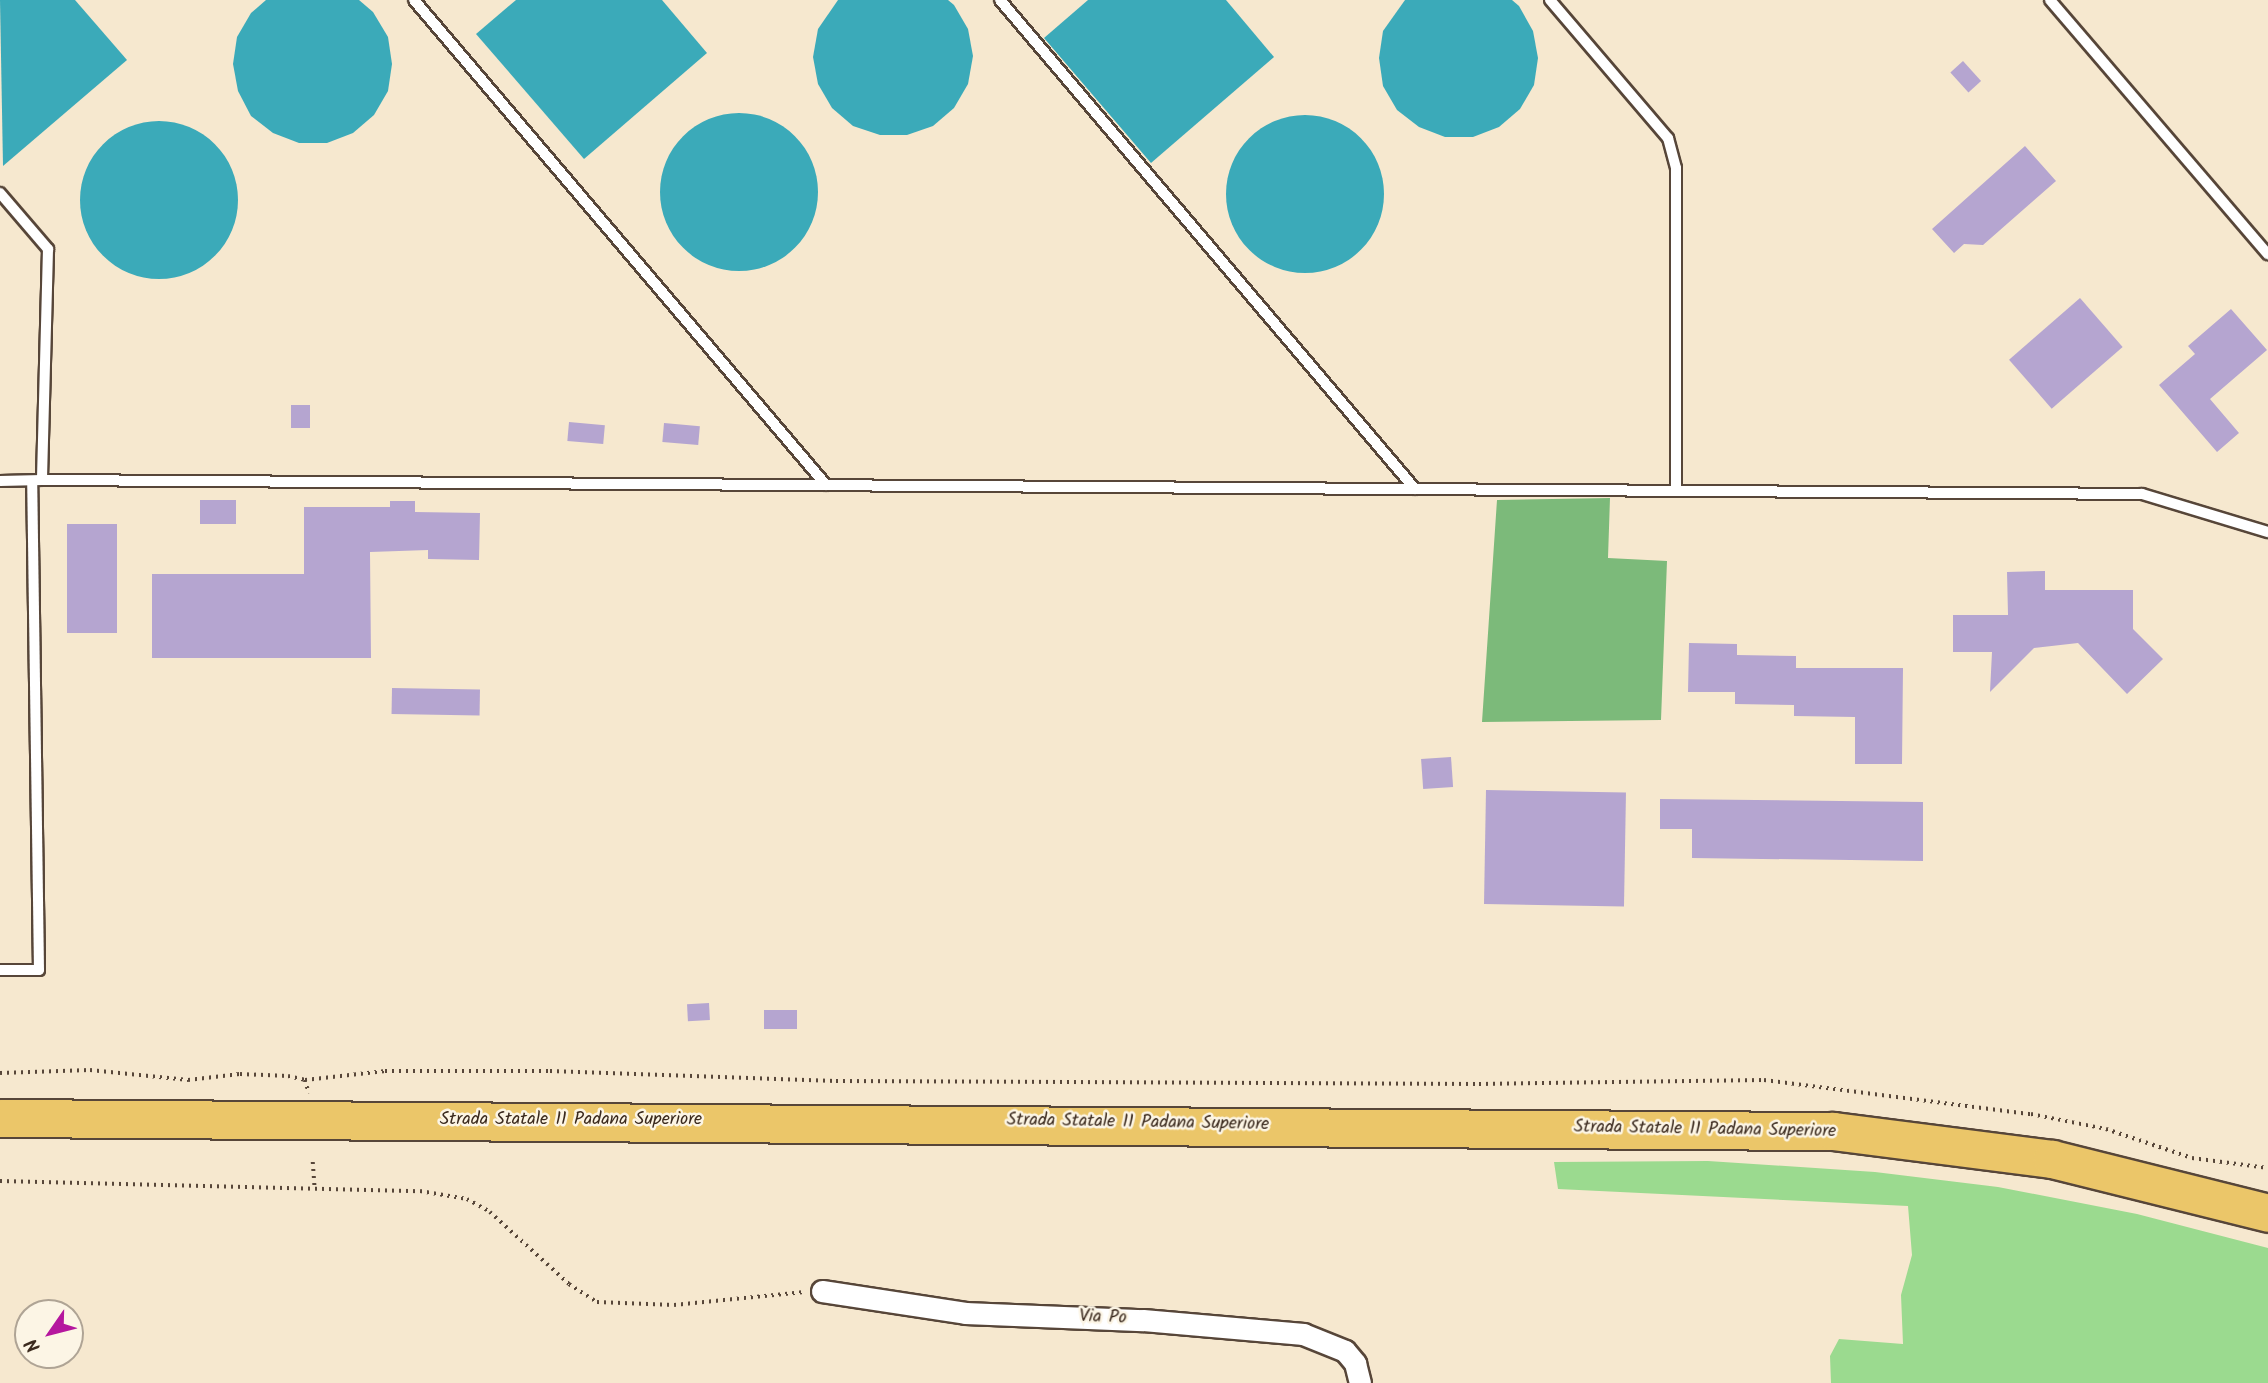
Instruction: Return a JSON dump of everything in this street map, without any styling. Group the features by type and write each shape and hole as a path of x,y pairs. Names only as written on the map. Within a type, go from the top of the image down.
{"highway":[{"name":"Strada Statale 11 Padana Superiore","path":"0,1118 1833,1130 2052,1159 2268,1213"},
{"name":"Strada Statale 11 Padana Superiore","path":"0,1139 1821,1155 2049,1182 2268,1233"}],"street":[{"name":"Via Po","path":"822,1291 965,1313 1143,1320 1303,1334 1345,1351 1355,1363 1360,1383"}],"lane":[{"path":"414,0 826,485"},
{"path":"1000,0 1415,489"},
{"path":"1550,0 1668,138 1673,158 1675,490"},
{"path":"2050,0 2268,254"},
{"path":"0,193 48,249 37,480 39,970 0,970"},
{"path":"0,481 2142,494 2268,532"}],"path":[{"path":"0,1073 90,1070 187,1080 240,1074 305,1080 385,1071 550,1071 836,1081 1479,1084 1763,1080 2031,1114 2118,1132 2192,1158 2268,1168"},
{"path":"305,1080 310,1095"},
{"path":"313,1162 316,1188"},
{"path":"0,1181 421,1191 467,1199 490,1212 569,1284 597,1302 674,1305 822,1291"}],"green space":[{"path":"1610,498 1608,558 1667,561 1661,720 1482,722 1497,500"},
{"path":"1708,1161 1875,1172 1998,1187 2137,1214 2268,1248 2268,1383 1831,1383 1830,1356 1839,1339 1903,1344 1901,1295 1912,1255 1908,1206 1558,1189 1554,1162"}],"water":[{"path":"0,0 75,0 127,60 3,166"},
{"path":"266,0 359,0 373,12 388,37 392,64 388,91 374,115 353,133 327,143 299,143 273,133 251,116 238,91 233,64 237,37 251,13"},
{"path":"516,0 662,0 707,53 584,159 476,34"},
{"path":"838,0 948,0 954,5 968,29 973,56 968,84 954,108 933,126 907,135 880,135 853,126 832,108 818,84 813,57 818,29"},
{"path":"1088,0 1226,0 1274,57 1151,163 1044,38"},
{"path":"1405,0 1512,0 1519,6 1533,31 1538,58 1534,85 1520,109 1499,127 1473,137 1445,137 1419,127 1397,110 1383,86 1379,58 1383,31"},
{"path":"739,113 769,119 795,136 812,162 818,192 812,222 795,248 769,265 739,271 709,265 683,248 666,222 660,192 666,162 683,136 709,119"},
{"path":"1305,115 1335,121 1361,138 1378,164 1384,194 1378,224 1361,250 1335,267 1305,273 1275,267 1249,250 1232,224 1226,194 1232,164 1249,138 1275,121"},
{"path":"159,121 189,127 215,144 232,170 238,200 232,230 215,256 189,273 159,279 129,273 103,256 86,230 80,200 86,170 103,144 129,127"}],"building":[{"path":"1963,61 1981,81 1968,92 1950,72"},
{"path":"2025,146 2056,181 1983,245 1964,244 1954,253 1932,229"},
{"path":"2080,298 2123,347 2052,409 2009,360"},
{"path":"2231,309 2267,350 2210,399 2239,433 2217,452 2159,385 2195,354 2188,346"},
{"path":"291,405 310,405 310,428 291,428"},
{"path":"569,422 605,425 603,444 567,441"},
{"path":"664,423 700,426 698,445 662,442"},
{"path":"200,500 236,500 236,524 200,524"},
{"path":"390,501 415,501 415,512 480,513 479,560 428,559 428,550 370,552 371,658 152,658 152,574 304,574 304,507 390,507"},
{"path":"67,524 117,524 117,633 67,633"},
{"path":"2045,571 2045,590 2133,590 2133,629 2163,659 2127,694 2078,643 2034,648 1990,692 1992,652 1953,652 1953,615 2008,615 2007,572"},
{"path":"1689,643 1737,644 1737,655 1796,656 1796,668 1903,668 1902,764 1855,764 1855,717 1794,716 1794,705 1735,704 1735,692 1688,692"},
{"path":"392,688 480,690 480,716 392,714"},
{"path":"1451,757 1453,787 1423,789 1421,759"},
{"path":"1486,790 1626,792 1624,906 1484,904"},
{"path":"1660,799 1923,802 1923,861 1692,858 1692,829 1660,829"},
{"path":"709,1003 710,1020 688,1021 687,1004"},
{"path":"764,1010 797,1010 797,1029 764,1029"}]}
